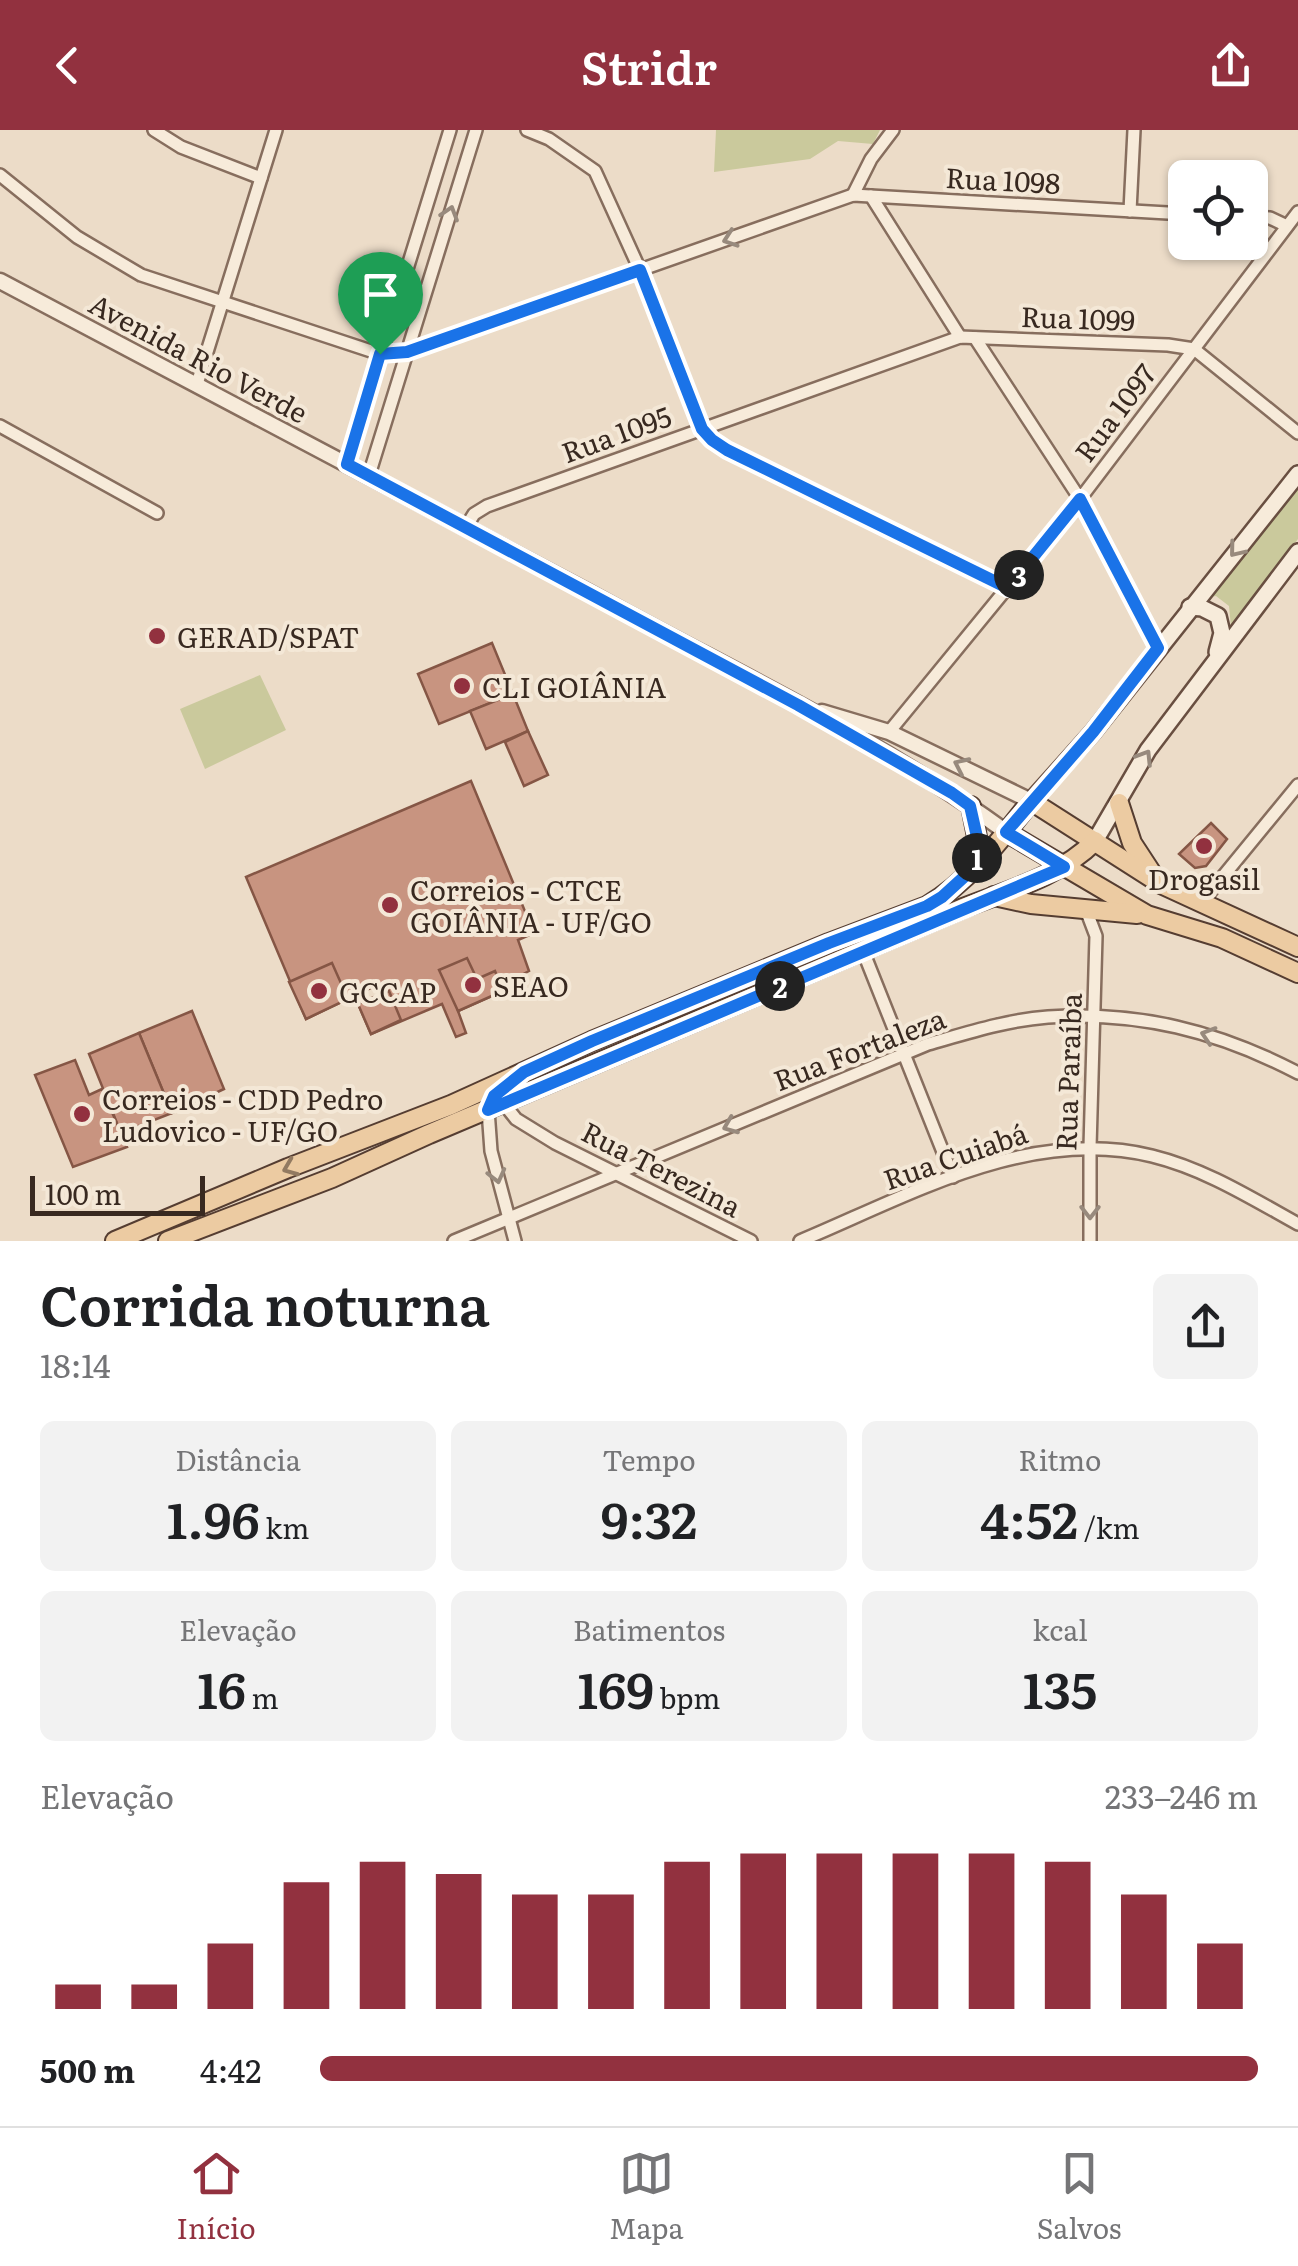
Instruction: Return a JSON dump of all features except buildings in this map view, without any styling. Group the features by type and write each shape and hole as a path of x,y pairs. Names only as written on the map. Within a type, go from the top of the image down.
{"main road":[{"path":"123,1239 942,897 976,866 1093,732 1298,474"},
{"path":"168,1241 332,1178 1064,867 1095,841 1148,750 1298,552"},
{"path":"1190,607 1212,611 1222,624 1213,665"},
{"path":"1031,801 1161,884 1298,948"},
{"path":"1119,803 1132,843 1161,884"},
{"path":"970,806 977,837 976,866"},
{"path":"1006,832 1147,915"},
{"path":"993,896 1032,904 1147,915 1222,938 1298,973"},
{"path":"496,1107 494,1096 524,1072"},
{"path":"430,1134 449,1119 451,1105"}],"street":[{"path":"154,130 182,148 261,178"},
{"path":"198,384 276,130"},
{"path":"347,464 450,130"},
{"path":"369,475 476,130"},
{"path":"527,130 548,139 595,172 640,270 702,429 712,440 1008,588"},
{"path":"854,195 870,159 893,130"},
{"path":"1130,211 1134,130"},
{"path":"0,175 77,237 141,275 380,354"},
{"name":"Rua 1098","path":"380,354 407,352 854,195 1168,213"},
{"path":"871,196 960,337"},
{"name":"Rua 1097","path":"890,732 1080,499 1298,212"},
{"path":"1268,218 1288,226"},
{"name":"Avenida Rio Verde","path":"0,281 798,705 900,762 1006,832"},
{"name":"Rua 1099","path":"960,337 1194,349"},
{"name":"Rua 1095","path":"466,527 474,514 487,506 960,337"},
{"path":"976,338 1080,499 1158,648"},
{"path":"1194,349 1298,433"},
{"path":"0,426 158,513"},
{"name":"Avenida Rio Verde","path":"798,705 890,732 1031,801"},
{"path":"1202,902 1298,785"},
{"name":"Rua Paraíba","path":"1084,908 1096,936 1090,1241"},
{"path":"863,951 953,1176"},
{"name":"Rua Fortaleza","path":"454,1241 928,1044 990,1026 1046,1017 1137,1018 1231,1042 1298,1073"},
{"path":"496,1107 491,1150 515,1241"},
{"name":"Rua Terezina","path":"496,1107 529,1128 751,1241"},
{"name":"Rua Cuiabá","path":"800,1241 953,1176 996,1162 1042,1150 1090,1147 1151,1156 1212,1177 1298,1224"}],"green space":[{"path":"716,130 880,130 873,144 838,141 810,159 714,172"},
{"path":"1298,485 1298,539 1231,627 1229,606 1216,596 1204,598"},
{"path":"260,675 286,730 205,769 180,709"}],"place":[{"name":"GERAD/SPAT","path":"157,636"},
{"name":"CLI GOIÂNIA","path":"462,686"},
{"name":"Drogasil","path":"1204,846"},
{"name":"Correios - CTCE GOIÂNIA - UF/GO","path":"390,905"},
{"name":"SEAO","path":"473,985"},
{"name":"GCCAP","path":"319,991"},
{"name":"Correios - CDD Pedro Ludovico - UF/GO","path":"82,1114"}],"route":[{"path":"640,270 702,429 727,450 1008,588 1080,499 1158,648 1093,732 1006,832 1064,867 488,1110 494,1096 524,1072 829,943 927,906 959,884 976,866 975,822 970,806 900,762 347,464 380,354 407,352 640,270"}]}
